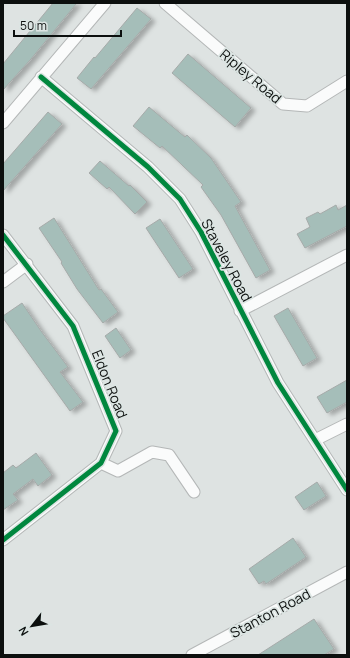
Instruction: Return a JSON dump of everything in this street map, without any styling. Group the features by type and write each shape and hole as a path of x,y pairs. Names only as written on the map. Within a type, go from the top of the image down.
{"street":[{"path":"3,123 105,3"},
{"name":"Ripley Road","path":"165,3 283,104 307,106 347,81"},
{"name":"Staveley Road","path":"41,77 148,167 180,199 201,232 278,383 347,490"},
{"name":"Eldon Road","path":"3,235 74,326 116,431 101,463 3,540"},
{"path":"240,311 347,256"},
{"path":"3,282 26,264"},
{"path":"315,440 347,424"},
{"path":"101,463 118,471 152,452 169,455 194,492"},
{"name":"Stanton Road","path":"192,655 347,572"}],"building":[{"path":"53,3 77,3 31,59 3,90 3,64"},
{"path":"137,8 151,19 91,89 77,78"},
{"path":"188,54 251,108 235,127 172,73"},
{"path":"149,107 185,137 187,135 211,158 241,202 235,206 270,270 256,278 221,215 201,187 203,185 162,146 160,148 133,126"},
{"path":"48,112 62,124 3,191 3,164"},
{"path":"100,161 129,186 130,185 147,202 135,214 109,187 107,189 89,173"},
{"path":"336,205 338,210 347,205 347,226 305,248 297,234 310,227 306,218 318,212 320,214"},
{"path":"54,218 99,290 101,289 118,312 103,323 77,289 61,263 62,262 39,228"},
{"path":"160,219 193,269 179,278 146,228"},
{"path":"22,303 68,367 60,372 83,402 70,411 3,318 3,316"},
{"path":"288,308 317,358 303,366 274,316"},
{"path":"116,328 131,350 120,358 105,336"},
{"path":"347,380 347,402 327,413 317,397"},
{"path":"36,453 52,475 38,486 33,479 13,494 18,500 3,510 3,473 13,465 16,468"},
{"path":"317,482 326,496 304,510 295,497"},
{"path":"293,538 306,557 266,584 264,581 259,584 249,569"},
{"path":"314,619 334,649 324,655 258,655"}],"cycle path":[{"path":"41,77 148,167 180,199 201,232 278,383 347,490"},
{"path":"3,235 73,326 116,431 101,463 3,540"}]}
